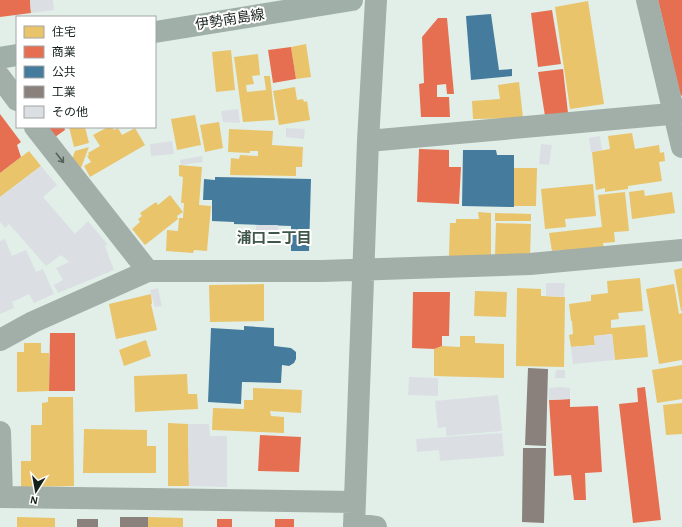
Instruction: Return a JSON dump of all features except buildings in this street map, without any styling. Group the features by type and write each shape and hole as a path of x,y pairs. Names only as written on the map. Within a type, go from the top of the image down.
{"main road":[{"name":"伊勢南島線","path":"156,32 352,0"},
{"path":"0,58 16,55"}],"street":[{"path":"376,0 368,141 354,526 376,527"},
{"path":"647,0 678,114 682,147"},
{"path":"0,77 16,99"},
{"path":"368,141 678,114"},
{"path":"36,128 148,271"},
{"path":"0,340 33,322 148,271 364,270 530,264 682,250"},
{"path":"0,432 1,497 355,502"}],"district":[{"name":"浦口二丁目","path":"274,238"}]}
